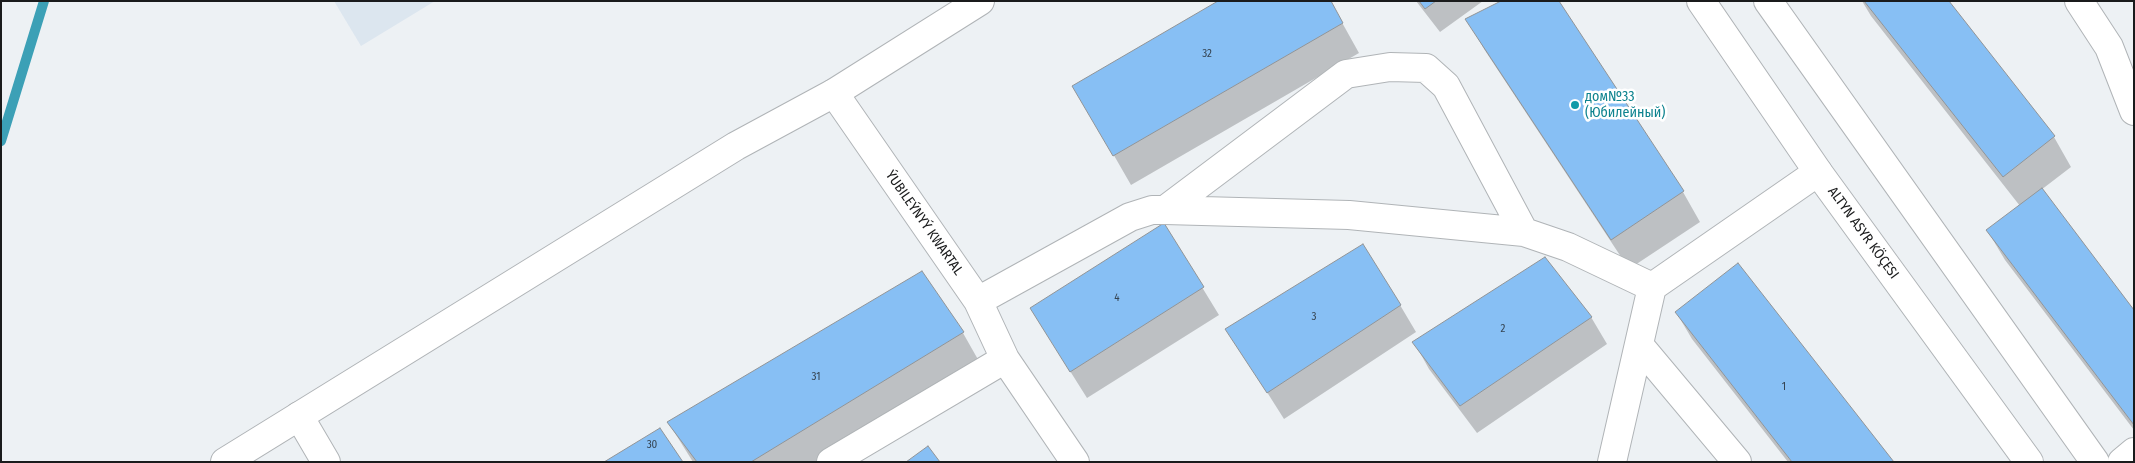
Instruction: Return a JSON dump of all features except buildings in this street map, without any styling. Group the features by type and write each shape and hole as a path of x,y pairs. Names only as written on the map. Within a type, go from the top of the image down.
{"street":[{"path":"225,462 736,146 834,93 980,1"},
{"name":"ALTYN ASYR KÖÇESI","path":"1701,1 1818,172 2029,462"},
{"path":"1768,1 2095,462"},
{"path":"2079,1 2109,47 2134,111"},
{"path":"1165,210 1346,74 1390,67 1426,68 1446,86 1524,232"},
{"name":"ÝUBILEÝNYÝ KWARTAL","path":"834,93 978,301 1005,359 1075,462"},
{"path":"1612,462 1652,287 1818,172"},
{"path":"978,301 1130,217 1152,210 1349,215 1524,232 1568,247 1652,287"},
{"path":"1639,345 1736,462"},
{"path":"831,462 1005,359"},
{"path":"299,416 326,462"},
{"path":"2122,462 2134,452"}],"shaded area":[{"path":"334,1 435,1 361,46"}],"waterway":[{"path":"1,141 44,1"}],"place":[{"name":"дом№33 (Юбилейный)","path":"1575,105"}]}
